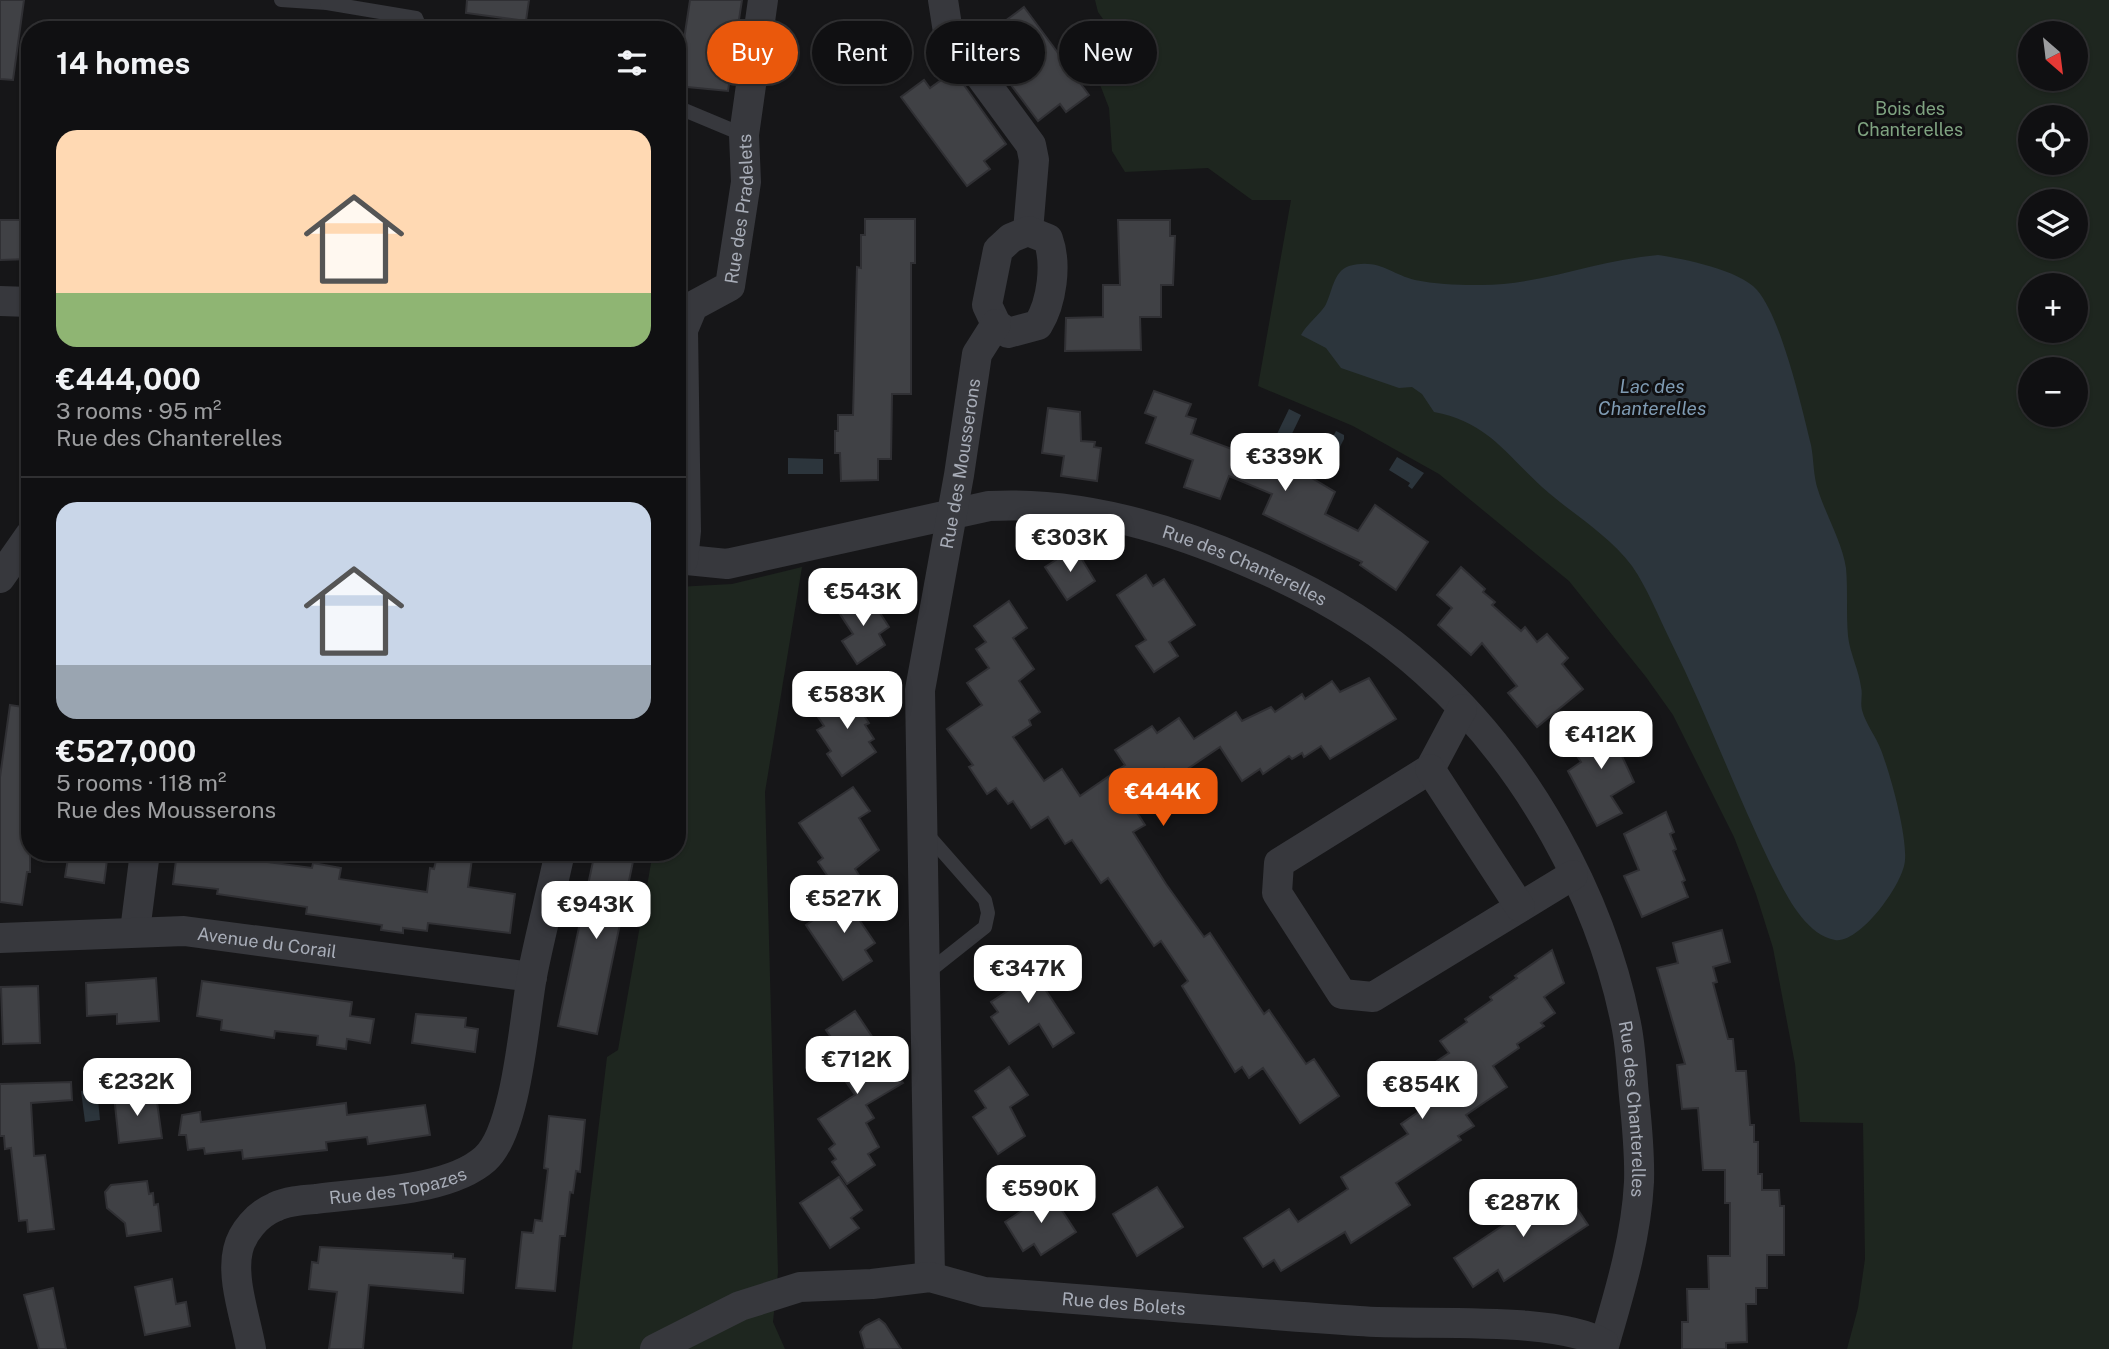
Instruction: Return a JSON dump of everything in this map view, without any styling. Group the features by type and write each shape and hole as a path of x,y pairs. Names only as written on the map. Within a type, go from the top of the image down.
{"street":[{"name":"Rue des Pradelets","path":"686,303 730,286 746,182 744,135 762,0"},
{"path":"943,0 948,32 1031,145 1034,160 1028,232"},
{"path":"1028,232 1048,239 1053,253 1048,309 1038,325 1008,333 996,324 987,305 998,250 1011,238 1028,232"},
{"path":"0,301 21,302"},
{"name":"Rue des Mousserons","path":"930,1277 920,690 977,354 996,324"},
{"name":"Rue des Chanterelles","path":"686,561 727,564 989,506 1031,503 1139,523 1214,547 1302,586 1371,629 1426,671 1490,737 1530,791 1595,920 1613,972 1627,1031 1638,1138 1639,1181 1623,1286 1604,1347"},
{"path":"0,578 21,548"},
{"path":"1462,709 1430,769 1279,863 1277,893 1342,994 1373,997 1573,875"},
{"path":"1430,769 1520,907"},
{"path":"135,931 144,861"},
{"name":"Rue des Topazes","path":"251,1349 237,1269 238,1250 246,1230 275,1207 448,1179 485,1158 497,1143 505,1125 522,1046 532,977 558,861"},
{"name":"Avenue du Corail","path":"0,938 184,931 532,977"},
{"name":"Rue des Bolets","path":"655,1349 731,1311 775,1293 825,1284 872,1284 930,1277 984,1292 1360,1322 1550,1328 1588,1334 1604,1347"}],"lane":[{"path":"281,0 327,2 416,18 417,21"},
{"path":"686,111 744,135"},
{"path":"922,827 985,900 988,913 985,927 924,976"}],"green space":[{"name":"Bois des Chanterelles","path":"1095,0 2109,0 2109,1349 1847,1349 1858,1308 1865,1259 1863,1123 1800,1122 1795,1064 1773,948 1734,837 1673,715 1569,581 1439,474 1353,426 1258,386 1291,200 1252,200 1208,168 1125,172 1112,151 1109,108 1100,84 1157,84 1157,21 1104,21 1098,12"},
{"path":"802,567 765,792 778,1272 773,1322 785,1349 572,1349 607,1057 618,1050 651,861 686,861 686,587 732,584"}],"water":[{"name":"Lac des Chanterelles","path":"1658,255 1725,271 1749,283 1766,303 1790,364 1811,445 1816,484 1844,558 1848,636 1862,690 1862,710 1879,745 1889,775 1905,849 1903,870 1889,896 1868,923 1845,939 1835,940 1813,929 1787,895 1756,833 1696,695 1652,603 1638,575 1622,554 1542,487 1494,440 1481,431 1468,423 1434,412 1422,394 1412,387 1399,388 1341,368 1326,348 1301,335 1325,306 1339,273 1349,266 1376,265 1415,280 1430,282 1459,285 1498,284 1544,278 1612,262"},
{"path":"1289,409 1301,415 1289,440 1277,434"},
{"path":"1336,431 1344,435 1344,439 1331,464 1323,460 1323,456"},
{"path":"1397,457 1424,473 1412,489 1408,486 1410,483 1389,470"},
{"path":"788,458 823,459 823,474 788,474"},
{"path":"97,1089 100,1120 85,1122 81,1091"}],"building":[{"path":"0,0 24,0 13,80 0,79"},
{"path":"467,0 529,0 526,21 466,13"},
{"path":"690,0 742,0 739,21 707,21 707,84 729,84 728,91 686,87 686,26"},
{"path":"1024,7 1034,21 1005,21"},
{"path":"1045,35 1059,54 1059,84 1081,84 1089,95 1066,112 1060,104 1038,121 1010,84 1045,84"},
{"path":"924,80 930,88 936,84 963,84 1006,144 984,161 990,169 967,186 901,97"},
{"path":"865,219 915,219 915,263 911,263 911,394 892,394 891,459 878,459 878,480 841,481 840,453 835,453 835,431 838,431 838,415 853,415 857,267 861,268 861,235 865,235"},
{"path":"0,220 21,220 21,259 0,260"},
{"path":"1118,220 1170,220 1170,236 1175,236 1173,285 1161,285 1161,317 1140,317 1141,350 1065,351 1066,318 1103,317 1103,285 1120,285"},
{"path":"1154,391 1191,404 1186,416 1196,419 1191,434 1256,458 1263,441 1312,465 1307,475 1335,492 1325,514 1358,531 1375,505 1428,542 1396,590 1360,565 1362,562 1263,514 1272,494 1229,476 1220,499 1184,487 1193,460 1146,443 1156,417 1145,413"},
{"path":"1048,408 1080,412 1081,441 1095,442 1094,447 1101,448 1097,481 1061,476 1064,456 1042,453"},
{"path":"1075,548 1095,581 1067,600 1045,567"},
{"path":"1461,567 1485,589 1483,592 1495,602 1492,605 1521,631 1525,627 1537,642 1547,634 1568,658 1562,664 1583,689 1537,727 1508,693 1517,686 1482,643 1471,655 1438,625 1452,608 1437,595"},
{"path":"1146,575 1153,586 1164,579 1195,625 1169,642 1178,656 1154,672 1136,646 1146,640 1117,595"},
{"path":"867,593 889,627 879,634 885,645 857,664 842,641 853,634 838,611"},
{"path":"1009,601 1027,628 1013,638 1034,669 1019,681 1040,712 1029,720 1031,725 1013,737 1044,781 1062,769 1080,796 1125,765 1115,750 1152,726 1157,733 1179,718 1194,739 1236,712 1242,721 1271,707 1275,712 1302,694 1305,699 1332,681 1340,692 1369,678 1396,719 1330,759 1321,746 1304,757 1302,753 1292,759 1289,756 1263,774 1260,769 1242,781 1220,747 1171,780 1164,769 1125,794 1145,825 1133,832 1166,884 1204,937 1210,933 1264,1014 1269,1010 1306,1064 1314,1059 1339,1096 1300,1123 1263,1068 1249,1078 1242,1067 1235,1072 1182,986 1188,981 1161,941 1154,946 1108,878 1101,883 1072,840 1065,844 1048,817 1031,828 1013,801 1008,804 996,788 987,794 969,767 973,765 947,729 982,705 967,683 989,668 976,649 986,642 974,626"},
{"path":"856,687 870,709 863,714 869,723 865,725 874,739 869,742 876,752 842,776 827,754 831,751 817,730 824,726 816,714"},
{"path":"10,705 21,707 21,861 30,861 22,905 0,902 0,777"},
{"path":"1610,720 1627,748 1620,752 1634,782 1611,796 1622,813 1597,826 1568,771 1581,762 1570,745"},
{"path":"853,787 870,811 859,818 879,850 855,869 864,883 842,897 818,862 823,858 799,823"},
{"path":"1666,812 1674,832 1670,834 1676,849 1673,851 1685,880 1682,882 1688,897 1642,917 1624,876 1639,870 1624,834"},
{"path":"68,861 107,861 104,883 65,877"},
{"path":"176,861 260,861 312,868 313,863 341,868 339,879 427,892 430,868 434,869 436,861 472,861 468,887 515,894 510,933 428,923 427,931 403,928 403,933 381,930 382,925 306,914 307,907 217,894 218,889 173,884"},
{"path":"593,861 633,861 597,1034 558,1026"},
{"path":"856,891 871,913 860,921 875,943 865,950 872,961 843,980 806,925"},
{"path":"1722,930 1730,962 1713,967 1717,982 1713,983 1728,1039 1733,1039 1736,1071 1746,1071 1750,1125 1754,1125 1754,1142 1758,1142 1758,1174 1762,1174 1762,1190 1779,1190 1780,1206 1784,1206 1784,1255 1767,1255 1767,1288 1756,1288 1756,1304 1746,1304 1747,1342 1726,1343 1726,1349 1682,1349 1682,1322 1688,1322 1687,1289 1709,1289 1708,1256 1730,1256 1730,1203 1725,1203 1725,1170 1703,1170 1698,1108 1682,1109 1677,1065 1685,1064 1657,968 1678,963 1673,943"},
{"path":"1552,950 1564,983 1544,997 1555,1013 1541,1023 1544,1026 1517,1044 1519,1048 1493,1066 1507,1087 1466,1115 1474,1126 1458,1136 1461,1140 1396,1183 1410,1205 1351,1243 1345,1232 1281,1271 1274,1260 1263,1267 1244,1238 1289,1209 1298,1222 1348,1189 1341,1177 1408,1134 1401,1124 1444,1094 1431,1075 1437,1071 1431,1065 1449,1053 1440,1041 1467,1022 1465,1019 1492,1000 1490,997 1517,978 1515,976"},
{"path":"1028,953 1046,980 1041,983 1074,1033 1053,1047 1039,1024 1009,1044 991,1017 998,1012 991,1002 1009,990 998,973"},
{"path":"156,978 159,1021 117,1024 117,1014 87,1016 86,983"},
{"path":"202,981 352,1002 350,1016 374,1019 370,1043 347,1039 346,1049 317,1045 318,1036 275,1031 274,1038 221,1030 222,1020 197,1016"},
{"path":"38,986 40,1043 3,1044 1,987"},
{"path":"855,1011 903,1083 866,1105 874,1118 866,1123 879,1147 868,1154 875,1165 847,1184 832,1162 836,1159 829,1149 835,1144 818,1119 855,1095 831,1060 842,1053 826,1030"},
{"path":"416,1014 466,1018 465,1027 478,1029 475,1052 412,1043"},
{"path":"1009,1067 1028,1095 1010,1107 1025,1136 998,1154 973,1117 986,1108 975,1091"},
{"path":"71,1082 72,1100 31,1103 34,1156 45,1155 54,1229 28,1232 27,1220 19,1221 11,1148 5,1149 4,1136 0,1136 0,1084"},
{"path":"146,1091 147,1103 157,1102 162,1138 119,1143 114,1095"},
{"path":"346,1103 347,1115 425,1105 430,1135 368,1144 367,1137 326,1142 327,1150 243,1159 242,1150 205,1154 204,1148 188,1150 186,1135 179,1135 182,1115 200,1112 201,1122"},
{"path":"549,1116 585,1120 580,1172 576,1171 573,1193 570,1192 565,1236 560,1236 555,1291 516,1288 522,1232 533,1233 535,1220 542,1221 548,1169 544,1168"},
{"path":"839,1177 862,1210 851,1218 859,1228 830,1248 800,1203"},
{"path":"147,1181 149,1194 153,1193 154,1205 158,1204 161,1231 127,1236 125,1223 107,1208 105,1192 111,1185"},
{"path":"1562,1186 1588,1225 1504,1281 1498,1270 1473,1287 1454,1258"},
{"path":"1157,1187 1183,1227 1137,1256 1113,1214"},
{"path":"1050,1192 1076,1232 1041,1255 1034,1244 1023,1251 1005,1222"},
{"path":"320,1247 453,1254 453,1258 465,1259 463,1293 369,1285 363,1349 329,1349 337,1292 309,1289 312,1262 318,1263"},
{"path":"172,1279 176,1304 186,1302 190,1326 145,1335 135,1287"},
{"path":"53,1288 66,1349 39,1349 24,1295"},
{"path":"879,1319 901,1349 865,1349 860,1332 865,1326"}]}
